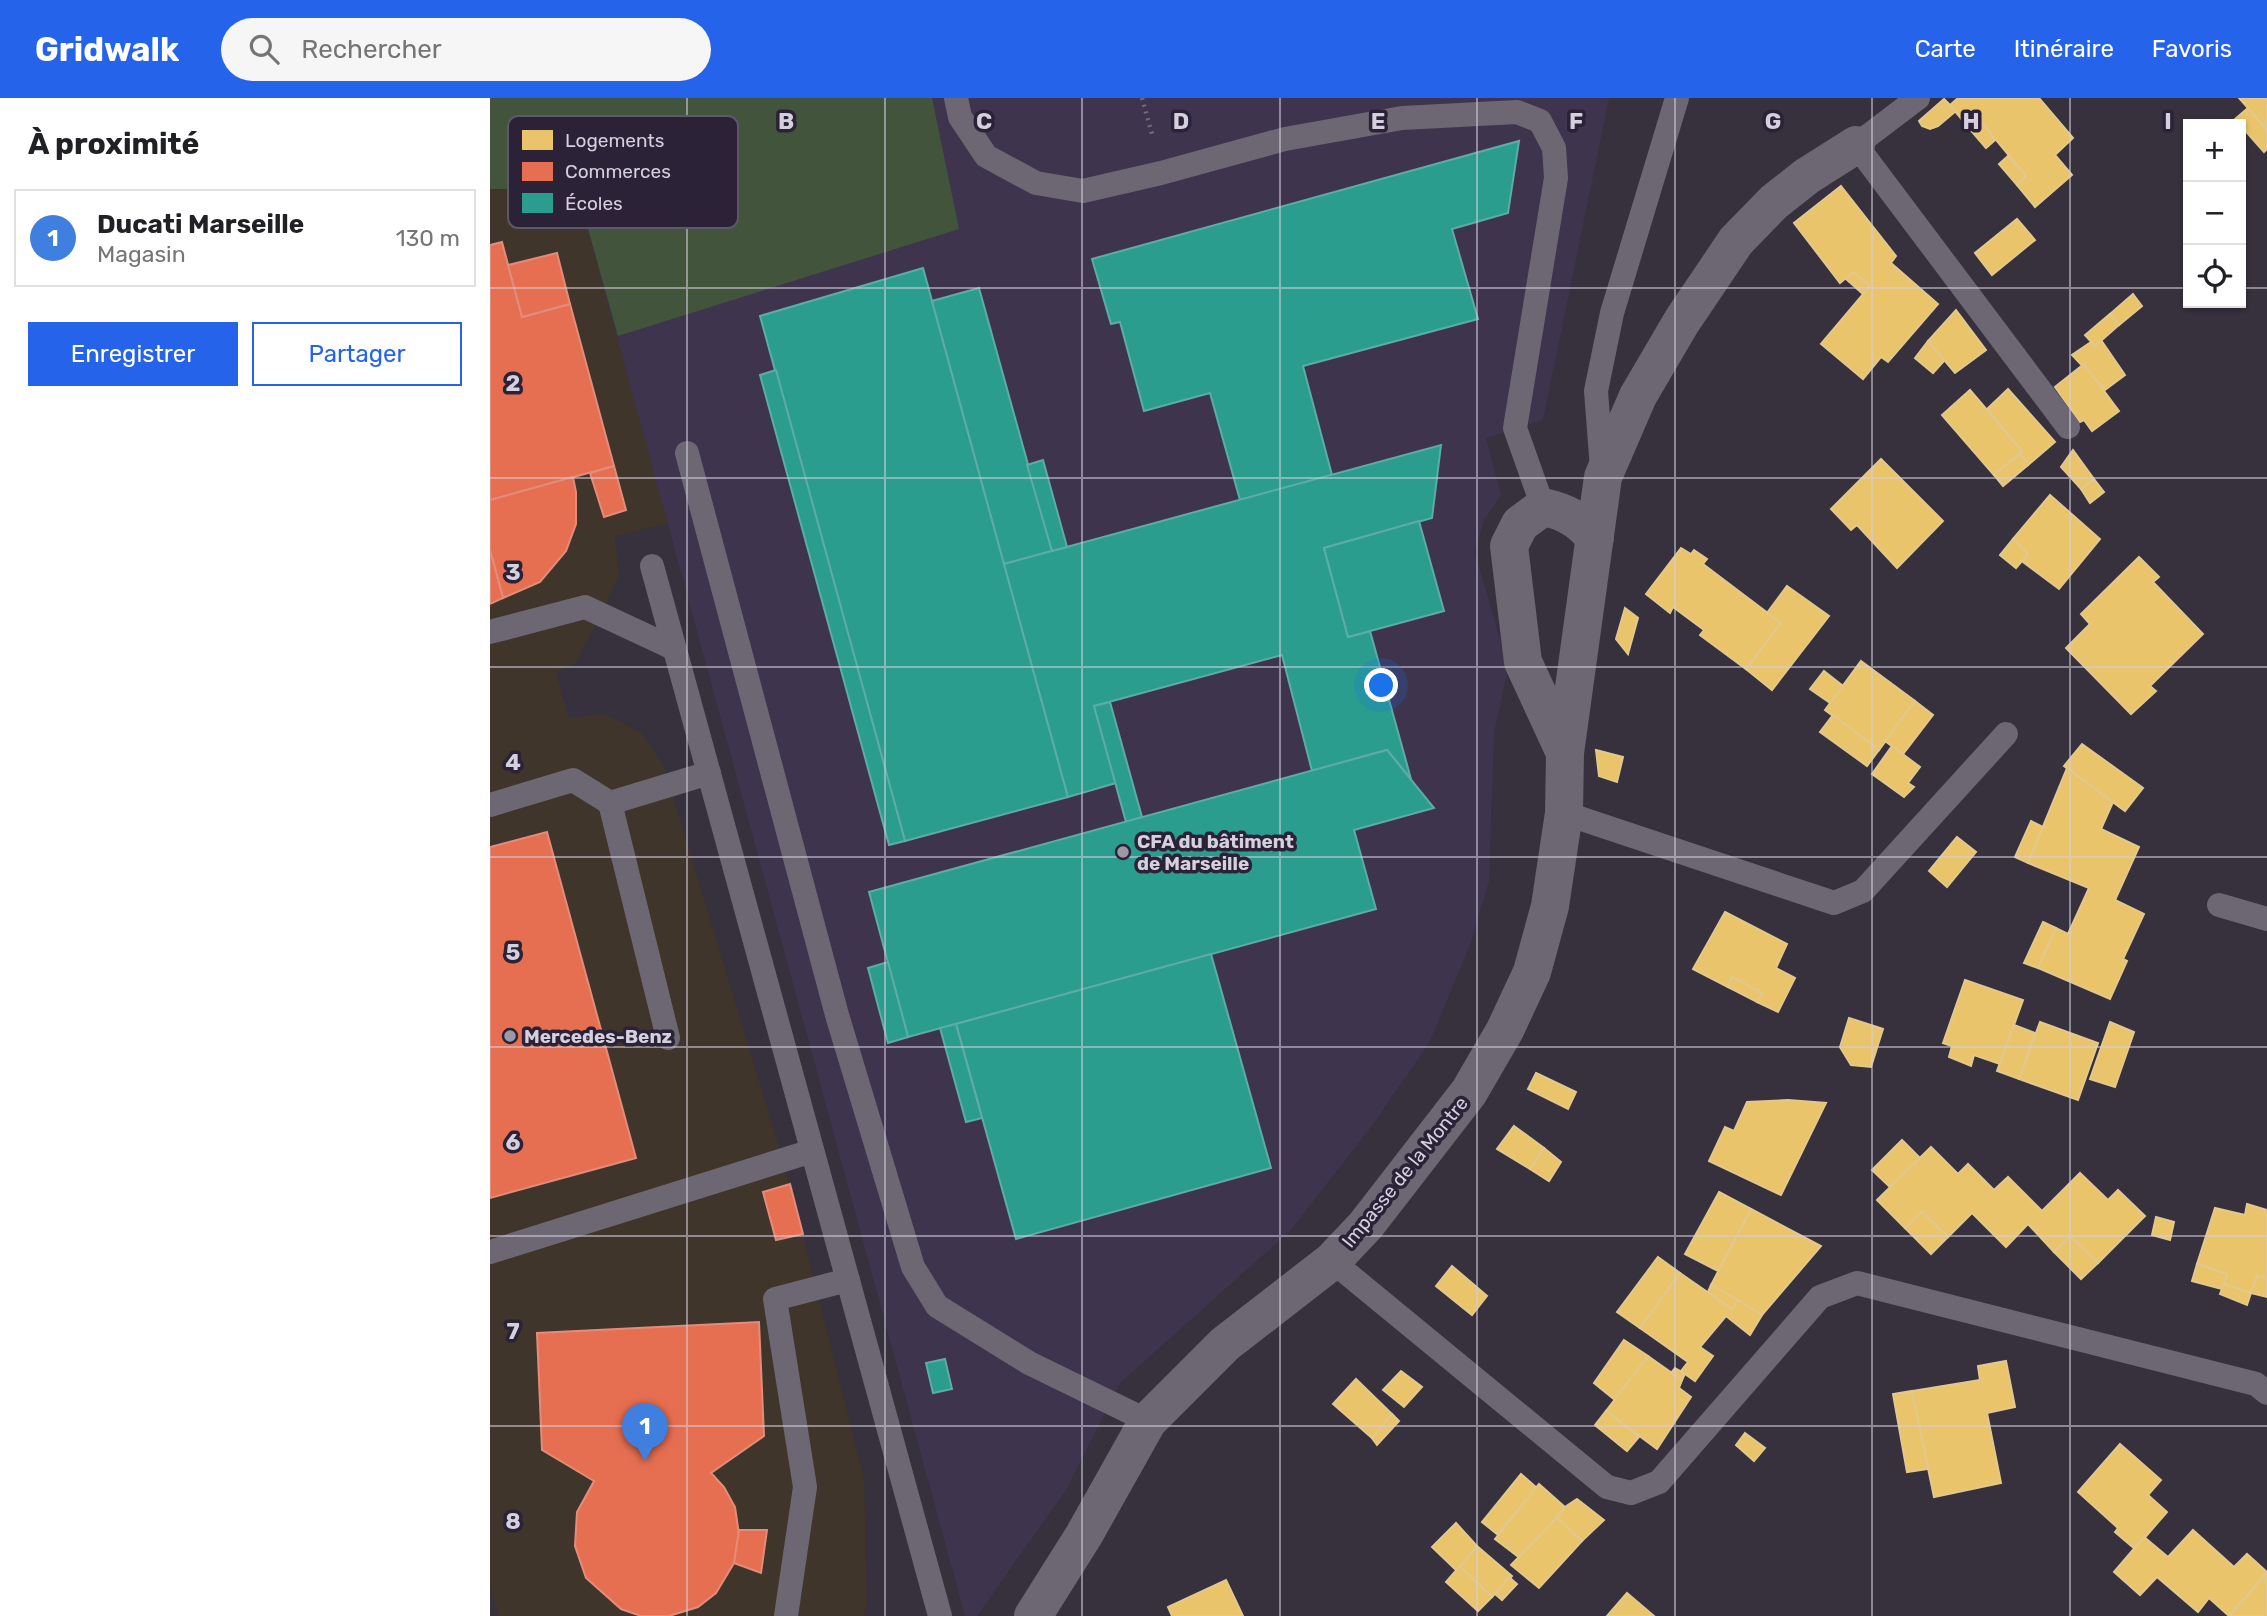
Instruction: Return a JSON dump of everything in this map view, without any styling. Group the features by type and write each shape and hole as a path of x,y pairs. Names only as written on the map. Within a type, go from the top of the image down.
{"street":[{"name":"Impasse de la Montre","path":"1033,1616 1084,1535 1148,1421 1225,1344 1332,1261 1366,1225 1454,1112 1505,1030 1532,972 1550,906 1564,813 1565,753 1603,477 1638,396 1682,321 1736,241 1774,202 1799,182 1856,145"},
{"path":"1543,507 1565,512 1583,524 1595,538"},
{"name":"Impasse de la Montre","path":"1543,507 1520,524 1509,546 1523,662 1565,753"}],"lane":[{"path":"956,98 960,117 986,156 1036,183 1083,191 1285,139 1402,118 1517,112 1540,121 1554,148 1556,178 1516,428 1543,507"},
{"path":"1603,477 1596,391 1612,313 1677,98"},
{"path":"1918,98 1856,145 2068,427"},
{"path":"687,453 837,1015 914,1267 937,1306 1029,1363 1148,1421"},
{"path":"652,566 940,1616"},
{"path":"490,632 585,607 675,649"},
{"path":"1564,813 1834,903 1863,891 2006,734"},
{"path":"610,803 709,773"},
{"path":"490,805 573,780 610,803 668,1038"},
{"path":"2219,905 2267,919"},
{"path":"490,1252 812,1151"},
{"path":"1332,1261 1607,1487 1630,1493 1659,1482 1820,1297 1857,1283 2256,1384 2267,1393"},
{"path":"786,1616 805,1487 775,1299 848,1280"}],"path":[{"path":"1142,98 1154,142"}],"shaded area":[{"name":"CFA du bâtiment de Marseille","path":"552,98 1609,98 1543,420 1486,438 1501,495 1484,520 1475,552 1508,668 1494,733 1489,881 1470,945 1429,1043 1374,1123 1290,1231 1120,1383 1066,1490 977,1616 965,1616 587,228 738,228 738,116 557,116"},
{"path":"490,189 508,189 508,228 588,228 668,523 615,536 619,577 577,662 556,673 569,718 605,714 642,733 664,766 790,1184 864,1480 867,1604 863,1616 499,1616 490,1588"}],"green space":[{"path":"490,98 932,98 959,229 618,336 588,228 738,228 738,116 508,116 508,189 490,189"}],"building: Logements":[{"path":"1958,98 2039,98 2073,138 2055,155 2072,175 2035,207 2017,185 2026,176 1978,118 1968,127 1950,105"},
{"path":"2239,98 2267,98 2267,131 2248,108"},
{"path":"1944,99 1956,111 1938,126 1930,129 1922,126 1919,121"},
{"path":"2248,108 2267,131 2267,149 2264,152 2246,132 2246,119 2235,119"},
{"path":"1978,118 1995,140 1986,148 1968,127"},
{"path":"2008,156 2026,176 2017,185 1999,164"},
{"path":"1841,186 1896,256 1891,263 1938,304 1888,362 1881,357 1863,379 1821,344 1870,286 1853,272 1840,283 1794,223"},
{"path":"2017,219 2035,240 1992,275 1975,253"},
{"path":"1853,272 1870,286 1863,294 1846,279"},
{"path":"2133,294 2142,306 2119,325 2110,314"},
{"path":"1956,310 1986,350 1955,373 1928,341"},
{"path":"2110,314 2119,325 2095,346 2085,335"},
{"path":"2101,340 2125,375 2105,390 2072,355 2091,342 2095,346"},
{"path":"1928,341 1944,361 1933,373 1915,358"},
{"path":"2084,364 2119,411 2092,431 2084,420 2080,422 2055,387"},
{"path":"2008,389 2055,442 2028,465 2020,454 2022,451 1987,409"},
{"path":"1970,390 2022,451 1994,475 1942,415"},
{"path":"2073,450 2094,479 2081,489 2061,467"},
{"path":"2020,454 2028,465 2003,486 1994,475"},
{"path":"1881,459 1943,521 1897,568 1857,525 1851,530 1831,509"},
{"path":"2094,479 2104,492 2090,503 2081,489"},
{"path":"2050,495 2100,539 2059,589 2023,562 2028,554 2013,539"},
{"path":"2013,539 2028,554 2016,568 2000,555"},
{"path":"1681,548 1691,554 1694,550 1707,559 1703,564 1781,623 1746,669 1700,635 1704,630 1673,607 1670,613 1646,594"},
{"path":"2139,557 2159,577 2153,582 2203,634 2150,686 2156,691 2131,714 2066,648 2090,624 2081,614"},
{"path":"1787,586 1829,616 1772,690 1746,669 1781,623 1767,613"},
{"path":"1625,608 1638,618 1628,654 1616,639"},
{"path":"1861,661 1915,701 1879,750 1825,710"},
{"path":"1824,671 1843,686 1830,703 1810,689"},
{"path":"1915,701 1933,715 1903,754 1885,741"},
{"path":"1833,715 1879,750 1867,766 1820,732"},
{"path":"2082,744 2143,788 2125,811 2064,766"},
{"path":"1892,746 1920,767 1908,783 1914,787 1904,797 1872,774"},
{"path":"1596,750 1623,757 1617,782 1599,776"},
{"path":"2067,768 2113,802 2101,829 2139,847 2115,900 2144,914 2123,959 2127,961 2110,999 2038,968 2056,928 2068,934 2089,888 2028,863"},
{"path":"2031,821 2043,827 2028,863 2015,857"},
{"path":"1957,837 1976,852 1947,887 1929,871"},
{"path":"1725,912 1787,944 1776,968 1795,978 1778,1012 1757,1002 1762,993 1732,977 1728,987 1693,969"},
{"path":"2043,922 2056,928 2038,968 2024,963"},
{"path":"1732,977 1762,993 1757,1002 1728,987"},
{"path":"1965,980 2023,1000 2000,1064 1974,1055 1971,1066 1949,1057 1952,1046 1943,1043"},
{"path":"1849,1018 1883,1029 1871,1067 1851,1065 1840,1047"},
{"path":"2040,1022 2098,1043 2078,1100 2019,1079"},
{"path":"2110,1022 2134,1032 2115,1087 2090,1079"},
{"path":"2014,1025 2035,1033 2019,1079 1997,1071"},
{"path":"1536,1073 1576,1092 1568,1109 1528,1089"},
{"path":"1788,1100 1826,1103 1781,1195 1709,1161 1725,1127 1734,1131 1747,1102"},
{"path":"1514,1126 1544,1148 1530,1169 1497,1149"},
{"path":"1902,1140 1920,1158 1890,1187 1872,1170"},
{"path":"1931,1147 1958,1174 1968,1164 1994,1190 2008,1177 2042,1211 2080,1173 2108,1200 2118,1190 2145,1216 2098,1263 2070,1236 2054,1252 2028,1224 2006,1247 1972,1213 1948,1237 1922,1212 1905,1228 1877,1200"},
{"path":"1544,1148 1561,1162 1549,1181 1530,1169"},
{"path":"1719,1192 1751,1209 1718,1271 1685,1254"},
{"path":"2247,1204 2267,1210 2267,1278 2257,1276 2251,1293 2224,1284 2227,1274 2197,1264 2215,1208 2245,1215"},
{"path":"1751,1209 1821,1246 1762,1315 1711,1285"},
{"path":"1922,1212 1948,1237 1931,1254 1905,1228"},
{"path":"2156,1217 2174,1222 2170,1240 2152,1235"},
{"path":"2070,1236 2098,1263 2081,1279 2054,1252"},
{"path":"1658,1257 1680,1273 1640,1328 1617,1312"},
{"path":"2197,1264 2227,1274 2222,1289 2192,1281"},
{"path":"1452,1266 1487,1296 1472,1315 1436,1286"},
{"path":"1680,1273 1732,1309 1738,1300 1762,1315 1750,1335 1726,1316 1700,1347 1713,1356 1695,1381 1681,1371 1688,1362 1640,1328"},
{"path":"2257,1276 2267,1278 2267,1297 2251,1293"},
{"path":"2224,1284 2251,1293 2247,1305 2220,1294"},
{"path":"1711,1285 1738,1300 1732,1309 1708,1292"},
{"path":"1624,1340 1648,1356 1615,1400 1594,1383"},
{"path":"1648,1356 1682,1380 1679,1388 1691,1397 1657,1449 1606,1411"},
{"path":"2006,1361 2015,1407 1987,1413 2001,1483 1934,1497 1912,1391 1980,1380 1978,1366"},
{"path":"1675,1368 1685,1374 1682,1380 1671,1373"},
{"path":"1401,1371 1422,1387 1404,1407 1383,1390"},
{"path":"1356,1379 1392,1414 1372,1438 1333,1404"},
{"path":"1912,1391 1928,1469 1907,1472 1893,1394"},
{"path":"1606,1411 1639,1437 1627,1451 1595,1425"},
{"path":"1392,1414 1399,1421 1377,1445 1372,1438"},
{"path":"1745,1433 1765,1448 1754,1461 1736,1445"},
{"path":"2120,1444 2161,1480 2148,1495 2167,1512 2135,1549 2115,1532 2118,1528 2078,1492"},
{"path":"1521,1474 1537,1488 1497,1534 1482,1522"},
{"path":"1539,1484 1565,1507 1521,1559 1495,1539"},
{"path":"1577,1499 1604,1520 1582,1541 1557,1518 1565,1507"},
{"path":"1557,1518 1582,1541 1539,1588 1511,1565"},
{"path":"1456,1523 1477,1546 1457,1571 1432,1547"},
{"path":"2193,1530 2234,1567 2247,1554 2267,1572 2229,1616 2209,1598 2198,1612 2157,1577 2140,1595 2114,1572 2144,1537 2168,1557"},
{"path":"1477,1546 1512,1576 1492,1597 1460,1566"},
{"path":"1460,1566 1492,1597 1478,1611 1446,1582"},
{"path":"2267,1573 2267,1616 2229,1616"},
{"path":"1509,1577 1517,1584 1502,1600 1495,1594"},
{"path":"1226,1580 1243,1616 1172,1616 1168,1607"},
{"path":"1627,1593 1654,1616 1607,1616"}],"building: Commerces":[{"path":"502,242 522,317 570,304 614,466 490,500 490,245"},
{"path":"557,253 570,304 522,317 508,265"},
{"path":"614,466 626,510 604,517 590,473"},
{"path":"573,477 576,524 566,551 540,582 503,598 490,550 490,500"},
{"path":"490,550 503,598 490,604"},
{"path":"547,832 636,1158 490,1198 490,847"},
{"path":"790,1184 803,1234 776,1240 763,1192"},
{"path":"759,1322 764,1436 711,1473 724,1487 735,1507 740,1541 734,1563 716,1593 698,1607 669,1616 641,1616 621,1609 586,1578 575,1546 577,1512 594,1481 542,1450 537,1333"},
{"path":"739,1530 767,1530 761,1573 734,1563"}],"building: Écoles":[{"path":"1519,141 1508,213 1452,229 1478,319 1303,366 1332,475 1240,500 1210,393 1144,411 1120,322 1111,324 1092,259"},
{"path":"923,268 1068,797 905,841 760,316"},
{"path":"979,288 1052,551 1004,564 932,301"},
{"path":"776,370 905,841 889,845 760,375"},
{"path":"1441,445 1432,518 1324,548 1348,637 1370,631 1411,779 1387,750 1312,771 1282,655 1094,706 1116,783 1068,797 1004,564"},
{"path":"1043,460 1067,547 1052,551 1027,465"},
{"path":"1419,521 1444,611 1348,637 1324,548"},
{"path":"1110,702 1142,817 1126,822 1094,706"},
{"path":"1387,750 1434,808 1354,830 1376,909 908,1037 869,892"},
{"path":"1211,954 1271,1168 1016,1239 956,1024"},
{"path":"888,962 908,1037 888,1043 868,968"},
{"path":"956,1024 982,1118 966,1122 940,1028"},
{"path":"945,1359 952,1389 933,1393 926,1363"}],"place":[{"name":"CFA du bâtiment de Marseille","path":"1123,852"},
{"name":"Mercedes-Benz","path":"510,1036"},
{"name":"Ducati Marseille","path":"645,1461"}]}
